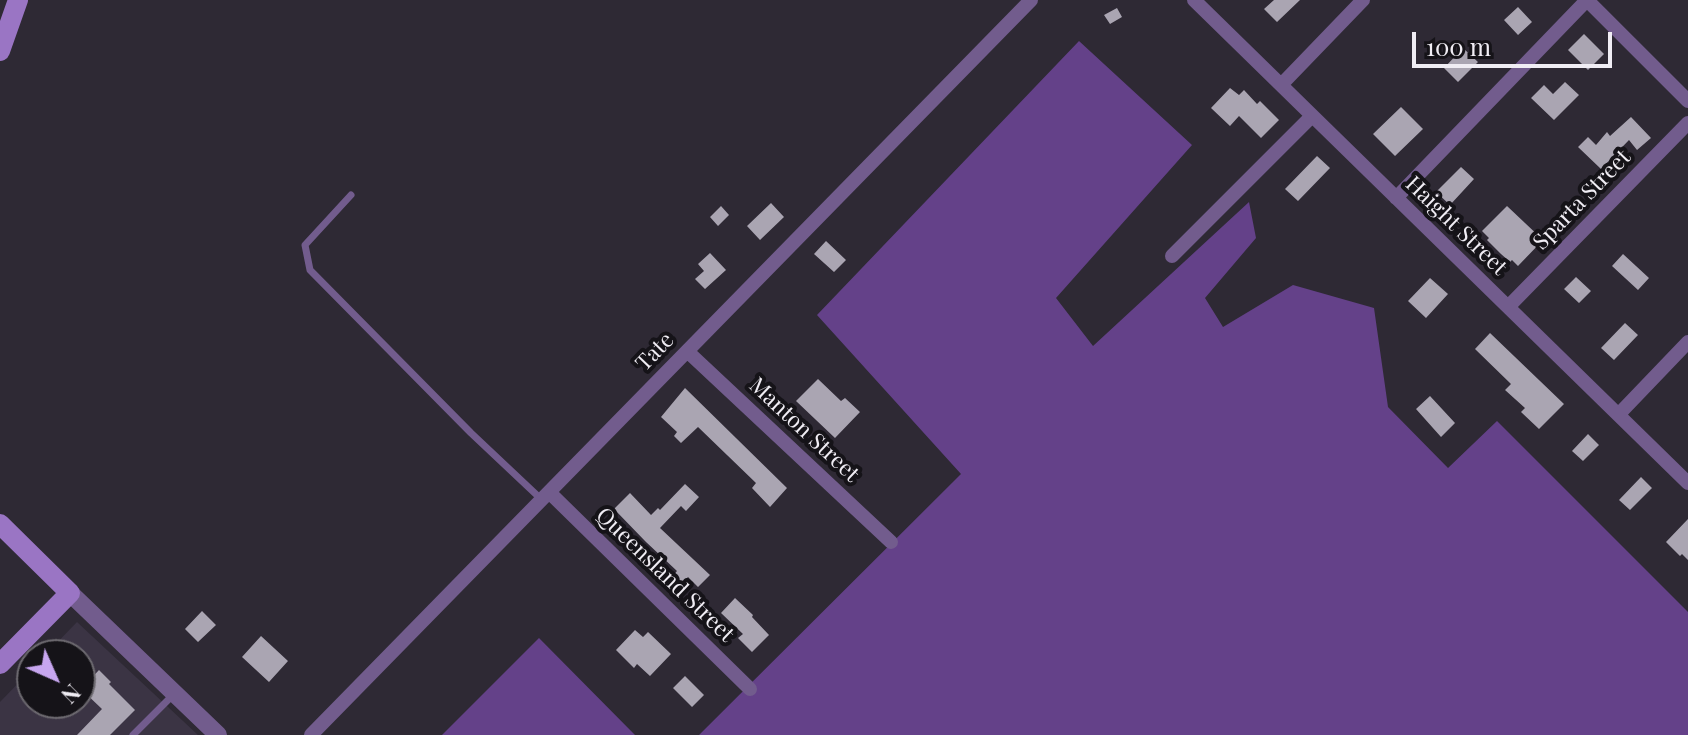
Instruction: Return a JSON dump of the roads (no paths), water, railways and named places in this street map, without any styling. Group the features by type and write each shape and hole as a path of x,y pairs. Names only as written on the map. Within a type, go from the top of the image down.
{"main road":[{"path":"0,51 18,0"},
{"path":"0,524 70,593 0,664"}],"street":[{"name":"Tate","path":"311,735 1031,0"},
{"name":"Haight Street","path":"1194,0 1688,483"},
{"path":"1281,85 1363,0"},
{"path":"1396,198 1587,0 1688,101"},
{"path":"1172,256 1312,116"},
{"name":"Sparta Street","path":"1508,307 1688,123"},
{"path":"1619,414 1688,342"},
{"name":"Manton Street","path":"687,351 891,542"},
{"name":"Queensland Street","path":"546,497 750,689"},
{"path":"70,593 218,735"}],"lane":[{"path":"351,195 305,245 310,270 471,433 546,497"},
{"path":"133,735 175,693"}]}
